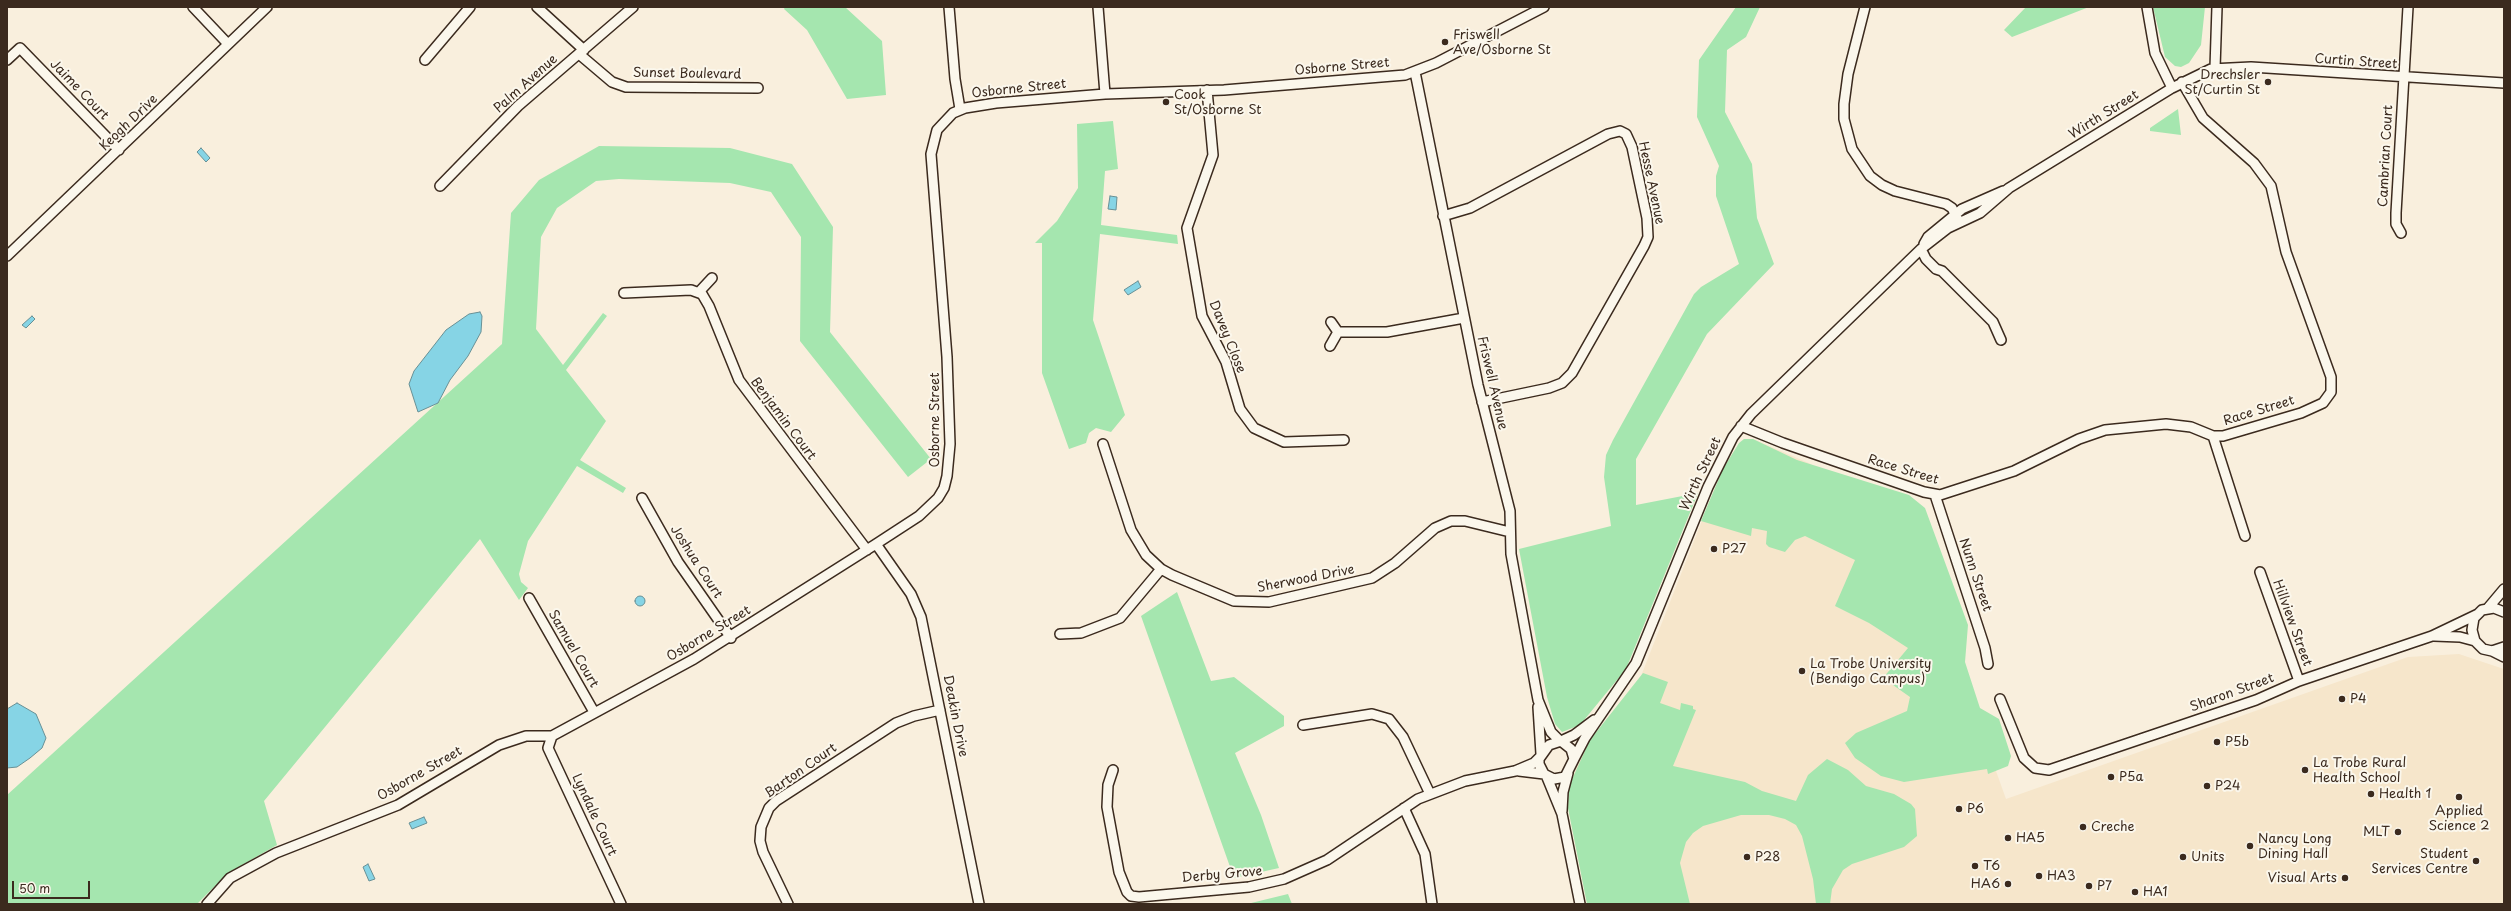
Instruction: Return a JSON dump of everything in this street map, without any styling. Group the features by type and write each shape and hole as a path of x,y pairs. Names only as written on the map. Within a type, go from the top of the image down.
{"street":[{"path":"193,7 228,44"},
{"name":"Keogh Drive","path":"7,256 267,7"},
{"path":"425,60 470,7"},
{"name":"Sunset Boulevard","path":"537,7 612,82 626,86 758,88"},
{"name":"Palm Avenue","path":"440,186 518,106 633,7"},
{"path":"950,7 954,79 960,109"},
{"path":"1098,7 1105,94"},
{"name":"Osborne Street","path":"207,904 230,878 276,853 398,805 499,745 526,736 552,736 730,638 867,550 930,506 944,488 948,476 950,444 949,389 931,154 937,130 946,118 960,109 996,103 1105,94 1207,90 1383,78 1415,72 1452,56 1544,7"},
{"path":"1865,7 1848,74 1844,104 1844,119 1852,149 1870,176 1882,185 1895,191 1942,202 1950,206 1959,222"},
{"path":"2147,7 2155,53 2172,88"},
{"path":"2215,68 2217,7"},
{"name":"Cambrian Court","path":"2401,233 2396,224 2396,213 2408,7"},
{"name":"Jaime Court","path":"7,60 20,48 119,150"},
{"name":"Wirth Street","path":"1574,759 1599,717 1619,690 1636,663 1708,487 1722,456 1741,426 1921,249 1959,222 1980,213 2010,188 2172,88 2182,82 2215,68"},
{"name":"Curtin Street","path":"2215,68 2251,68 2501,84"},
{"name":"Friswell Avenue","path":"1415,72 1443,216 1482,402 1509,503 1510,532 1517,590 1538,700 1541,756"},
{"name":"Race Street","path":"1741,426 1783,444 1935,495 1953,492 2000,476 2079,439 2105,430 2166,424 2191,427 2213,436 2233,434 2314,408 2328,398 2332,385 2311,319 2286,252 2269,181 2254,163 2203,118 2182,82"},
{"name":"Davey Close","path":"1207,90 1213,155 1187,228 1202,316 1226,362 1240,409 1254,428 1284,442 1344,440"},
{"name":"Hesse Avenue","path":"1443,216 1470,208 1608,134 1620,132 1626,134 1632,147 1647,218 1648,237 1572,373 1562,383 1549,388 1482,402"},
{"name":"Wirth Street","path":"1921,249 1928,238 1955,213 1974,201 2010,188"},
{"path":"1921,249 1926,259 1936,269 1942,271 1993,322 2001,340"},
{"path":"624,293 699,292 712,278"},
{"name":"Benjamin Court","path":"699,292 709,306 739,380 867,550"},
{"path":"1338,332 1387,332 1464,318"},
{"path":"1331,322 1338,332"},
{"path":"1330,346 1338,332"},
{"path":"2213,436 2245,536"},
{"name":"Sherwood Drive","path":"1103,444 1135,538 1146,555 1161,569 1222,597 1246,603 1260,603 1355,584 1372,578 1395,563 1435,528 1446,523 1465,521 1510,532"},
{"name":"Nunn Street","path":"1935,495 1985,648 1988,664"},
{"name":"Joshua Court","path":"642,498 678,562 730,638"},
{"name":"Deakin Drive","path":"876,544 911,594 919,611 979,904"},
{"path":"1060,634 1081,633 1120,618 1161,569"},
{"name":"Hillview Street","path":"2260,572 2299,682"},
{"name":"Sharon Street","path":"2000,699 2024,758 2029,764 2041,771 2059,768 2256,700 2299,682 2432,636 2488,608 2504,589"},
{"name":"Samuel Court","path":"529,598 594,712"},
{"path":"2488,608 2494,608 2504,612"},
{"path":"2475,641 2472,624 2478,614"},
{"name":"Sharon Street","path":"2432,636 2460,637 2475,641 2484,649 2492,651"},
{"path":"2492,651 2504,647"},
{"path":"2492,651 2504,657"},
{"name":"Friswell Avenue","path":"1538,700 1551,732 1560,741"},
{"name":"Barton Court","path":"788,904 763,852 760,841 764,817 769,808 776,801 896,723 914,716 940,710"},
{"path":"1304,725 1372,714 1389,719 1403,737 1430,794"},
{"name":"Wirth Street","path":"1560,741 1574,735 1599,717"},
{"name":"Lyndale Court","path":"552,736 548,748 621,904"},
{"path":"1562,814 1563,792 1568,773 1574,759 1571,749 1560,741 1549,745 1541,756 1539,764 1562,814 1580,904"},
{"name":"Derby Grove","path":"1113,770 1108,785 1107,807 1119,872 1126,892 1131,896 1139,897 1249,887 1284,879 1327,860 1404,808 1430,794 1465,781 1515,771 1534,763 1541,756"},
{"name":"Derby Grove","path":"1515,771 1545,775"},
{"path":"1545,775 1559,779 1568,773"},
{"path":"1404,808 1425,854 1432,904"}],"shaded area":[{"name":"La Trobe University (Bendigo Campus)","path":"1744,439 1753,439 1811,464 1966,687 2006,799 2408,657 2459,654 2504,669 2504,904 1587,904 1568,808 1568,796 1572,776 1590,740 1641,676 1714,490 1730,456"}],"green space":[{"path":"785,7 845,7 882,41 886,95 847,99 807,30 784,9"},
{"path":"1736,7 1760,7 1746,37 1727,50 1725,112 1752,164 1757,218 1774,264 1707,334 1636,459 1636,505 1698,493 1626,669 1580,725 1562,732 1555,724 1547,697 1519,549 1611,526 1604,477 1606,455 1613,440 1694,294 1701,287 1739,264 1716,196 1716,176 1719,166 1697,117 1699,60"},
{"path":"2026,7 2089,7 2012,37 2004,30"},
{"path":"2153,7 2205,7 2201,45 2189,63 2181,67 2175,66 2165,57"},
{"path":"2178,109 2181,135 2150,131 2150,128"},
{"path":"1113,121 1118,169 1105,171 1101,225 1177,235 1178,244 1100,234 1093,320 1125,415 1111,432 1096,428 1089,433 1086,443 1069,449 1042,373 1042,243 1035,243 1057,221 1078,188 1077,124"},
{"path":"599,146 730,148 792,164 833,227 830,332 931,459 908,477 800,341 801,237 771,192 730,183 619,179 596,181 557,208 541,237 536,329 563,365 603,313 607,316 566,370 606,421 580,460 626,488 623,493 577,466 528,541 519,574 521,582 528,588 519,600 480,539 264,801 277,845 228,873 197,904 7,904 7,795 502,344 511,213 539,180"},
{"path":"1744,439 1753,439 1797,460 1909,495 1925,508 1968,625 1965,662 1980,708 1999,719 2011,756 2008,766 1988,774 1987,769 1904,782 1881,776 1855,758 1845,743 1856,733 1907,711 1910,697 1883,678 1908,648 1869,623 1835,606 1855,560 1805,536 1795,540 1785,552 1769,547 1766,544 1767,531 1752,528 1751,536 1701,521 1723,469 1739,443"},
{"path":"1177,592 1211,681 1234,677 1284,716 1284,726 1235,753 1261,815 1279,868 1234,878 1141,616"},
{"path":"1643,673 1668,682 1660,703 1680,710 1681,703 1693,706 1693,709 1696,710 1673,766 1745,782 1762,791 1796,801 1808,775 1827,759 1848,770 1866,786 1894,794 1911,804 1915,809 1917,836 1904,847 1852,864 1843,870 1832,889 1830,904 1816,904 1813,879 1802,836 1796,825 1785,819 1769,815 1741,815 1703,826 1693,833 1686,842 1680,863 1690,904 1587,904 1568,808 1569,786 1590,740"},
{"path":"1288,894 1292,904 1247,904"}],"water":[{"path":"201,148 210,158 206,162 197,152"},
{"path":"1110,196 1117,197 1116,210 1108,209"},
{"path":"1138,281 1141,287 1128,295 1124,290"},
{"path":"480,312 482,316 481,332 468,356 450,380 438,403 418,412 409,384 414,371 446,330 469,314"},
{"path":"32,316 35,319 26,328 22,325"},
{"path":"638,596 642,596 644,597 644,605 638,606 635,603 635,599"},
{"path":"17,703 36,714 46,738 42,748 30,758 17,767 7,768 7,709"},
{"path":"424,817 427,823 412,829 409,823"},
{"path":"368,864 375,879 369,881 363,867"}],"place":[{"name":"Friswell Ave/Osborne St","path":"1445,42"},
{"name":"Drechsler St/Curtin St","path":"2268,82"},
{"name":"Cook St/Osborne St","path":"1166,102"},
{"name":"P27","path":"1714,549"},
{"name":"La Trobe University (Bendigo Campus)","path":"1802,671"},
{"name":"P4","path":"2342,699"},
{"name":"P5b","path":"2217,742"},
{"name":"La Trobe Rural Health School","path":"2305,770"},
{"name":"P5a","path":"2111,777"},
{"name":"P24","path":"2207,786"},
{"name":"Health 1","path":"2371,794"},
{"name":"Applied Science 2","path":"2459,797"},
{"name":"P6","path":"1959,809"},
{"name":"Creche","path":"2083,827"},
{"name":"MLT","path":"2398,832"},
{"name":"HA5","path":"2008,838"},
{"name":"Nancy Long Dining Hall","path":"2250,846"},
{"name":"P28","path":"1747,857"},
{"name":"Units","path":"2183,857"},
{"name":"Student Services Centre","path":"2476,861"},
{"name":"T6","path":"1975,866"},
{"name":"HA3","path":"2039,876"},
{"name":"Visual Arts","path":"2345,878"},
{"name":"HA6","path":"2008,884"},
{"name":"P7","path":"2089,886"},
{"name":"HA1","path":"2135,892"}]}
